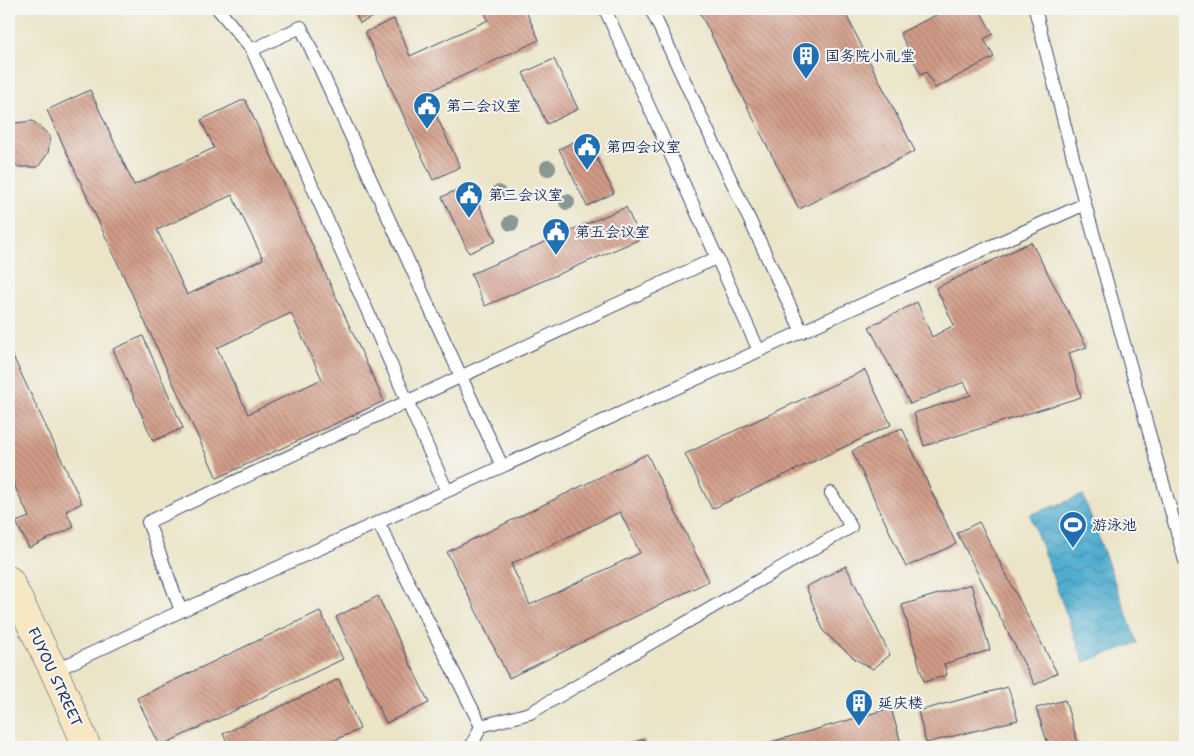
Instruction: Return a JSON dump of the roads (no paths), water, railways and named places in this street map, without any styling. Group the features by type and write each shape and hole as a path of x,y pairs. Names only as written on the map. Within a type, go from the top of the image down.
{"main road":[{"name":"FUYOU STREET","path":"9,580 54,670 87,747"}],"lane":[{"path":"218,9 252,50 447,491"},
{"path":"605,9 759,351"},
{"path":"651,9 802,332"},
{"path":"1035,9 1085,204 1185,561"},
{"path":"252,50 302,27 502,466"},
{"path":"54,670 1085,204"},
{"path":"181,611 148,522 716,258"},
{"path":"471,747 481,726 530,712 851,528 831,493"},
{"path":"378,522 481,726"}],"water":[{"name":"游泳池","path":"1083,495 1137,643 1084,662 1030,515"}],"place":[{"name":"国务院小礼堂","path":"806,80"},
{"name":"第二会议室","path":"427,130"},
{"name":"第四会议室","path":"587,171"},
{"name":"第三会议室","path":"469,219"},
{"name":"第五会议室","path":"556,256"},
{"name":"游泳池","path":"1073,549"},
{"name":"延庆楼","path":"859,727"}]}
